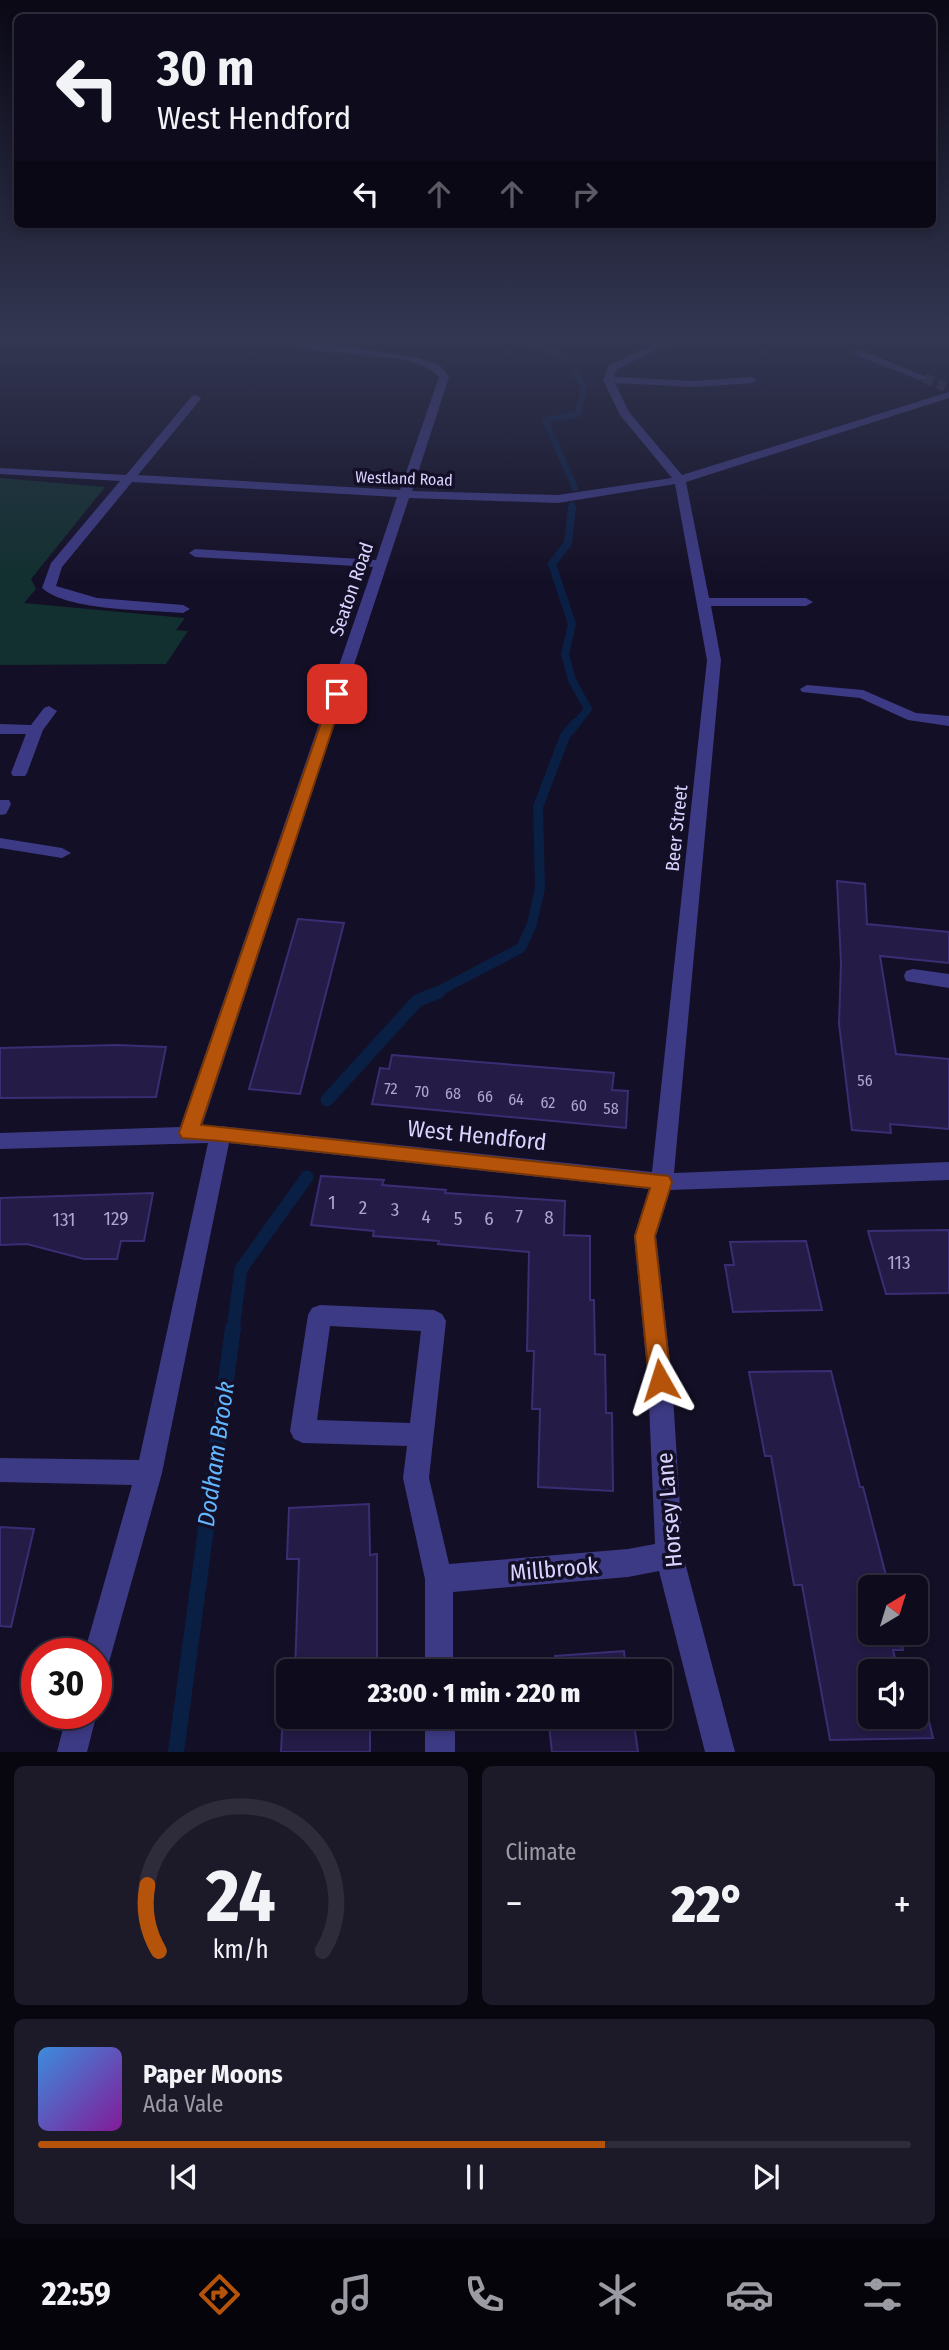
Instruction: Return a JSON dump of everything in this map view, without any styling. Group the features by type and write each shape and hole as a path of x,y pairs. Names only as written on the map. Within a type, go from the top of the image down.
{"street":[{"path":"177,420 56,566 48,588 63,595 85,599 183,609"},
{"name":"Seaton Road","path":"189,1133 430,420"},
{"path":"630,420 680,480"},
{"name":"Westland Road","path":"0,471 405,494 558,499 680,480 859,420"},
{"name":"Beer Street","path":"662,1182 714,660 680,480"},
{"path":"195,554 381,564"},
{"path":"703,603 806,602"},
{"path":"807,689 863,694 913,717 949,721"},
{"path":"19,773 35,730 49,711"},
{"path":"0,729 35,730"},
{"path":"0,844 62,853"},
{"path":"913,976 949,981"},
{"path":"103,1638 149,1473 216,1164 220,1133"},
{"name":"West Hendford","path":"0,1142 220,1133 662,1182 949,1171"},
{"name":"Horsey Lane","path":"662,1182 645,1236 660,1380 669,1555 720,1752"},
{"path":"422,1436 303,1431 320,1315 434,1321 422,1436 416,1478 439,1579 439,1659"},
{"path":"0,1470 149,1473"},
{"name":"Millbrook","path":"439,1579 628,1563 669,1555"},
{"path":"72,1752 78,1729"},
{"path":"440,1729 440,1752"}],"green space":[{"path":"0,478 105,487 31,579 36,589 24,603 185,618 176,630 188,631 166,664 0,665"}],"building":[{"path":"837,881 865,884 867,924 949,932 949,963 880,956 896,1054 949,1059 949,1129 890,1124 891,1133 852,1130 839,1024 841,963"},
{"path":"298,919 344,923 300,1094 249,1089"},
{"path":"116,1045 166,1047 156,1097 0,1098 0,1048"},
{"path":"392,1055 614,1073 612,1090 628,1091 626,1128 372,1104 380,1068 389,1069"},
{"path":"321,1176 384,1180 382,1185 446,1190 445,1193 565,1201 564,1235 590,1236 590,1300 594,1300 595,1354 605,1355 606,1413 612,1413 613,1491 538,1487 540,1409 532,1409 534,1351 527,1351 529,1252 373,1236 374,1231 311,1225"},
{"path":"153,1193 144,1241 121,1241 117,1259 84,1259 27,1244 0,1245 0,1198"},
{"path":"949,1230 949,1293 886,1294 868,1231"},
{"path":"806,1241 822,1310 733,1312 725,1265 734,1265 730,1242"},
{"path":"831,1371 860,1487 863,1487 886,1575 858,1575 858,1645 902,1645 903,1650 893,1650 895,1659 858,1659 858,1729 928,1729 928,1717 933,1738 830,1740 802,1585 794,1585 771,1456 765,1456 749,1372"},
{"path":"369,1504 370,1555 377,1554 377,1659 295,1659 299,1559 287,1559 289,1508"},
{"path":"0,1527 34,1529 11,1627 0,1626"},
{"path":"624,1651 625,1659 555,1659 555,1656"},
{"path":"282,1729 370,1729 370,1752 281,1752"},
{"path":"549,1729 635,1729 638,1752 552,1752"}],"waterway":[{"path":"546,420 575,488"},
{"name":"Dodham Brook","path":"571,510 572,505"},
{"name":"Dodham Brook","path":"572,508 568,543 552,564 572,624 565,654 572,680 588,709 575,725"},
{"name":"Dodham Brook","path":"435,993 521,948 532,924 540,888 538,807 565,736 576,723"},
{"name":"Dodham Brook","path":"327,1100 417,1001 439,992"},
{"name":"Dodham Brook","path":"233,1330 241,1269 307,1177"},
{"name":"Dodham Brook","path":"176,1752 233,1328"}],"route":[{"path":"337,694 189,1133 220,1133 662,1182 645,1236 660,1380"}]}
